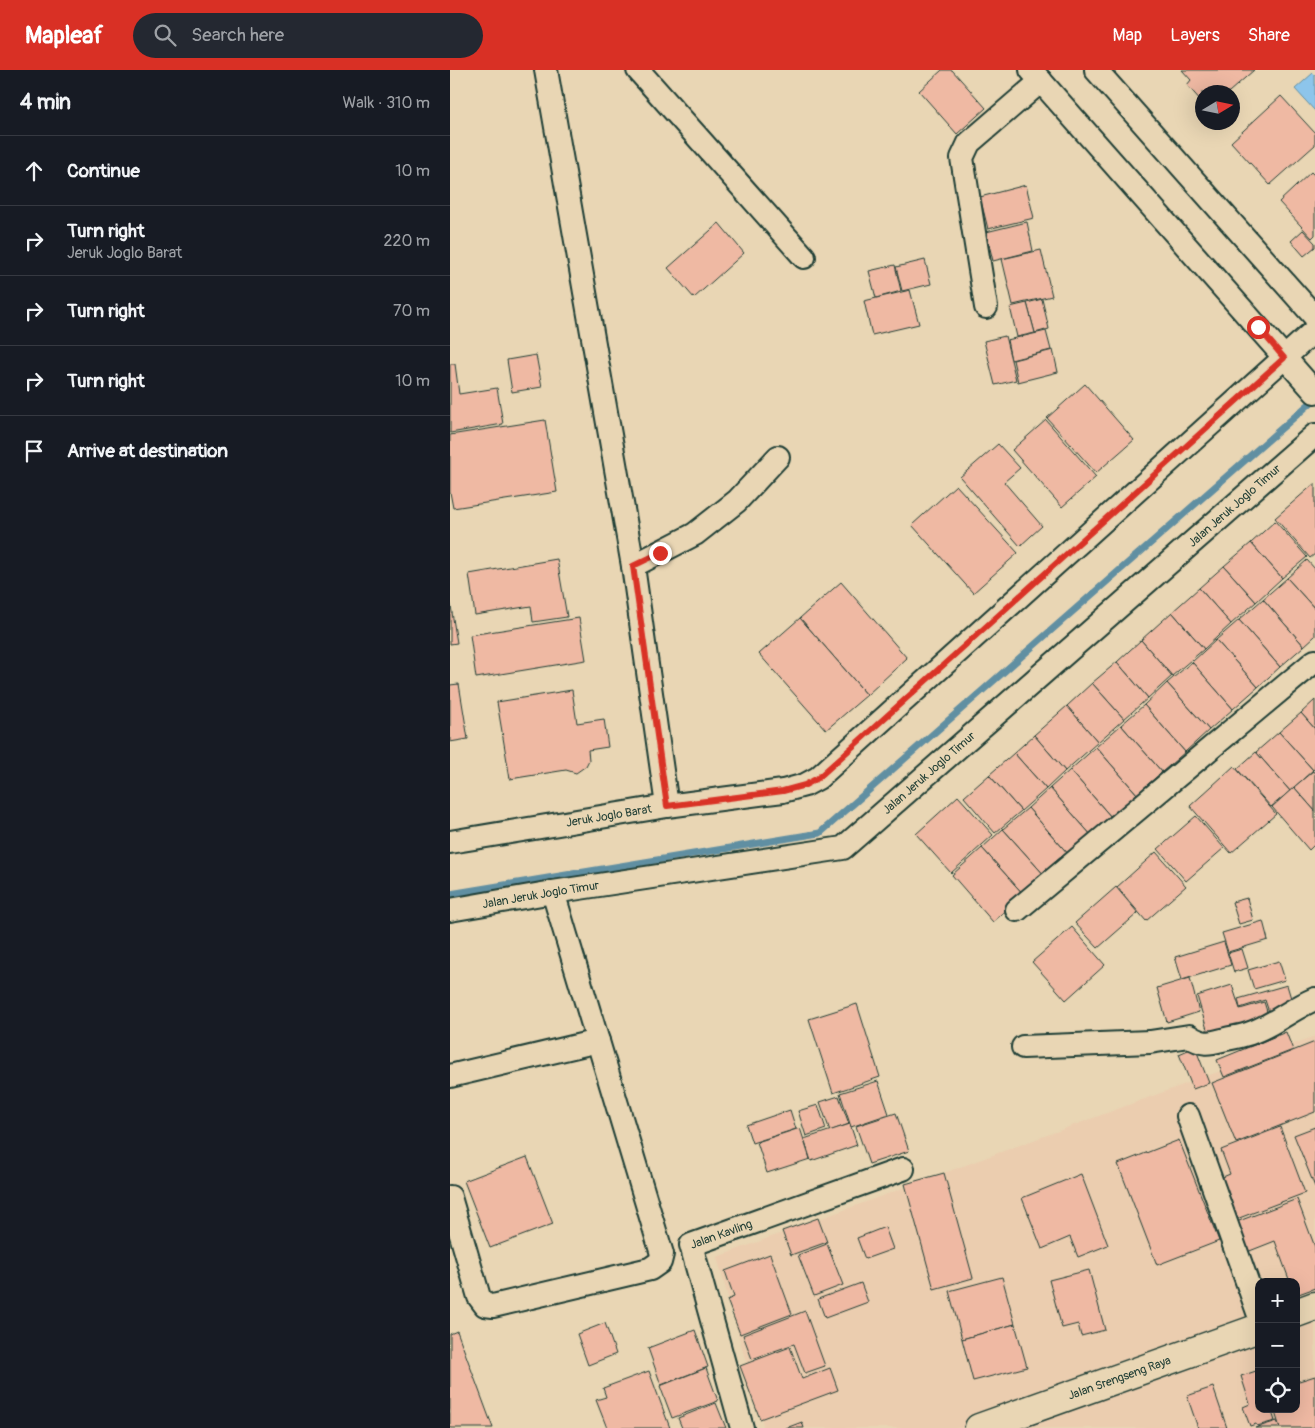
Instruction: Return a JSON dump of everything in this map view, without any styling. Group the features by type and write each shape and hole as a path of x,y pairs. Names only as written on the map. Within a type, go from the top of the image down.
{"main road":[{"path":"1300,1312 1315,1306"},
{"name":"Jalan Srengseng Raya","path":"979,1428 1255,1329"}],"street":[{"path":"546,70 633,566 667,806"},
{"path":"638,70 804,257"},
{"path":"1096,70 1315,316"},
{"path":"986,307 962,158 969,143 1036,75 1315,392"},
{"name":"Jeruk Joglo Barat","path":"450,842 667,806 783,791 805,785 818,778 1315,330"},
{"name":"Jalan Jeruk Joglo Timur","path":"450,910 553,892 843,848 1315,435"},
{"path":"633,566 695,534 737,501 778,457"},
{"path":"1018,910 1315,661"},
{"path":"450,1197 480,1297 485,1304 493,1306 650,1269 660,1262 662,1254 553,892"},
{"path":"1024,1047 1150,1042 1189,1036 1197,1042 1207,1044 1253,1032 1315,999"},
{"path":"450,1076 598,1041"},
{"path":"1188,1116 1255,1304"},
{"name":"Jalan Kavling","path":"742,1428 691,1245 903,1169"}],"shaded area":[{"path":"1315,1036 1315,1428 764,1428 717,1257"}],"water":[{"path":"1313,73 1315,75 1315,111 1295,89"}],"building":[{"path":"942,70 952,70 986,108 957,134 919,91"},
{"path":"1182,70 1254,70 1237,85 1195,85 1195,94 1187,85 1191,80"},
{"path":"1281,96 1315,133 1315,145 1270,185 1231,142"},
{"path":"1311,172 1315,176 1315,235 1312,238 1279,202"},
{"path":"1026,185 1034,218 988,229 980,197"},
{"path":"1027,222 1033,251 993,261 986,232"},
{"path":"719,223 744,253 694,298 668,268"},
{"path":"1303,230 1315,243 1315,247 1304,256 1291,241"},
{"path":"1041,250 1052,296 1013,305 1002,259"},
{"path":"925,260 931,284 902,291 896,267"},
{"path":"895,265 901,291 876,298 869,271"},
{"path":"910,290 919,324 872,335 864,301"},
{"path":"1042,299 1049,329 1035,333 1027,303"},
{"path":"1027,303 1035,333 1017,337 1010,307"},
{"path":"1046,331 1051,350 1011,360 1007,340"},
{"path":"1005,336 1016,380 995,385 984,341"},
{"path":"1053,350 1058,372 1018,382 1013,360"},
{"path":"536,355 542,387 512,392 507,360"},
{"path":"450,364 455,364 459,394 497,388 503,424 450,433"},
{"path":"1085,384 1134,440 1096,473 1047,418"},
{"path":"545,420 557,492 453,508 450,492 450,435"},
{"path":"1046,420 1096,477 1062,507 1012,450"},
{"path":"998,444 1020,468 1004,482 1042,526 1020,546 960,477"},
{"path":"1315,483 1315,554 1310,558 1275,518"},
{"path":"956,485 1018,553 973,593 912,525"},
{"path":"1275,521 1307,557 1282,578 1251,543"},
{"path":"1251,543 1282,578 1256,602 1224,566"},
{"path":"557,559 567,617 533,622 531,606 475,615 469,574"},
{"path":"1307,560 1315,569 1315,609 1287,578"},
{"path":"1224,566 1256,602 1231,624 1199,588"},
{"path":"1287,578 1315,609 1315,636 1304,646 1263,599"},
{"path":"841,582 907,658 867,695 800,618"},
{"path":"1199,588 1231,624 1204,649 1172,612"},
{"path":"1263,599 1304,646 1280,667 1239,620"},
{"path":"450,600 457,643 450,644"},
{"path":"1172,612 1204,649 1172,676 1141,640"},
{"path":"579,618 586,660 476,678 470,635"},
{"path":"800,618 867,695 826,730 759,654"},
{"path":"1239,620 1280,667 1258,687 1216,640"},
{"path":"1141,640 1172,676 1148,698 1117,662"},
{"path":"1216,640 1258,687 1233,709 1192,662"},
{"path":"1117,662 1148,698 1124,719 1092,683"},
{"path":"1192,662 1233,709 1209,730 1167,683"},
{"path":"1092,683 1124,719 1098,742 1067,706"},
{"path":"1167,683 1209,730 1185,752 1144,705"},
{"path":"459,684 468,739 450,742 450,685"},
{"path":"572,690 577,723 604,719 608,747 588,750 589,760 586,766 576,773 566,770 510,779 497,702"},
{"path":"1315,700 1315,729 1301,713"},
{"path":"1144,705 1185,752 1162,772 1121,725"},
{"path":"1067,706 1098,742 1065,771 1034,735"},
{"path":"1301,713 1315,729 1315,768 1313,770 1279,732"},
{"path":"1121,725 1162,772 1137,794 1096,747"},
{"path":"1279,732 1313,770 1290,791 1256,752"},
{"path":"1034,735 1065,771 1046,789 1014,753"},
{"path":"1096,747 1137,794 1111,817 1070,770"},
{"path":"1256,752 1290,791 1271,807 1237,769"},
{"path":"1014,753 1046,789 1021,811 989,775"},
{"path":"1234,766 1276,814 1231,853 1190,806"},
{"path":"1070,770 1111,817 1091,835 1050,788"},
{"path":"1313,771 1315,774 1315,811 1294,787"},
{"path":"989,775 1021,811 995,833 964,797"},
{"path":"1294,787 1315,811 1315,844 1309,850 1272,807"},
{"path":"1050,788 1091,835 1069,855 1028,808"},
{"path":"958,796 993,835 951,873 916,834"},
{"path":"1028,808 1069,855 1045,876 1003,829"},
{"path":"1196,816 1224,848 1186,881 1158,849"},
{"path":"1003,829 1045,876 1024,895 982,848"},
{"path":"982,848 1024,895 993,922 952,875"},
{"path":"1156,852 1186,886 1146,921 1117,887"},
{"path":"1116,887 1138,913 1098,948 1075,923"},
{"path":"1247,898 1253,920 1239,924 1232,902"},
{"path":"1263,921 1268,940 1228,952 1222,933"},
{"path":"1072,927 1105,965 1066,1000 1032,962"},
{"path":"1224,942 1231,965 1182,980 1175,957"},
{"path":"1242,949 1248,968 1234,972 1228,953"},
{"path":"1279,961 1285,980 1254,989 1248,970"},
{"path":"1190,978 1199,1012 1167,1022 1157,988"},
{"path":"1232,985 1240,1009 1264,1002 1269,1018 1209,1036 1197,996"},
{"path":"1287,985 1293,1005 1269,1012 1265,1000 1240,1008 1238,999"},
{"path":"857,1004 880,1077 833,1093 809,1019"},
{"path":"1286,1032 1293,1050 1224,1077 1217,1060"},
{"path":"1315,1042 1315,1112 1236,1143 1212,1083"},
{"path":"1195,1047 1209,1083 1193,1089 1179,1054"},
{"path":"878,1081 889,1114 851,1127 840,1093"},
{"path":"839,1096 849,1124 830,1131 820,1102"},
{"path":"818,1105 826,1129 806,1136 798,1111"},
{"path":"790,1110 796,1129 752,1143 746,1125"},
{"path":"896,1113 909,1151 869,1164 856,1126"},
{"path":"850,1124 857,1145 811,1161 804,1139"},
{"path":"1280,1127 1305,1193 1234,1220 1218,1179 1230,1174 1221,1150"},
{"path":"1315,1127 1315,1187 1294,1135"},
{"path":"800,1128 810,1159 767,1173 757,1142"},
{"path":"1179,1140 1219,1241 1157,1265 1118,1164"},
{"path":"527,1157 553,1224 490,1248 464,1181"},
{"path":"944,1173 973,1278 934,1289 905,1184"},
{"path":"1081,1174 1108,1245 1078,1257 1070,1237 1042,1249 1022,1198"},
{"path":"1297,1199 1315,1247 1315,1288 1300,1294 1300,1278 1289,1278 1275,1241 1242,1254 1231,1224"},
{"path":"818,1218 827,1242 791,1255 782,1231"},
{"path":"885,1227 893,1249 865,1259 857,1238"},
{"path":"827,1244 843,1285 814,1296 798,1255"},
{"path":"770,1254 792,1314 740,1334 727,1300 734,1297 725,1271"},
{"path":"1089,1270 1105,1330 1081,1336 1078,1324 1062,1328 1049,1280"},
{"path":"1002,1277 1015,1324 962,1339 949,1291"},
{"path":"861,1283 868,1302 825,1318 818,1299"},
{"path":"805,1311 825,1366 805,1373 794,1344 752,1359 743,1335"},
{"path":"605,1323 616,1354 588,1365 577,1334"},
{"path":"1015,1324 1027,1367 973,1381 962,1339"},
{"path":"695,1330 708,1367 661,1385 648,1348"},
{"path":"457,1331 493,1428 450,1428 450,1334"},
{"path":"790,1347 802,1379 830,1368 838,1390 760,1419 740,1366"},
{"path":"706,1368 718,1401 672,1418 660,1386"},
{"path":"649,1371 670,1428 607,1428 596,1400 606,1397 603,1388"},
{"path":"1255,1371 1255,1413 1272,1413 1275,1421 1250,1426 1243,1407 1250,1404 1241,1376"},
{"path":"1315,1376 1315,1428 1280,1428 1275,1413 1300,1413 1300,1381"},
{"path":"1213,1387 1227,1428 1198,1428 1187,1396"},
{"path":"716,1403 726,1428 682,1428 678,1418"},
{"path":"1277,1421 1280,1428 1255,1428"},
{"path":"802,1422 804,1428 786,1428"}],"waterway":[{"path":"450,894 820,833 1315,399"}],"route":[{"path":"660,553 633,566 667,806 783,791 805,785 818,778 1284,358 1258,327"}]}
